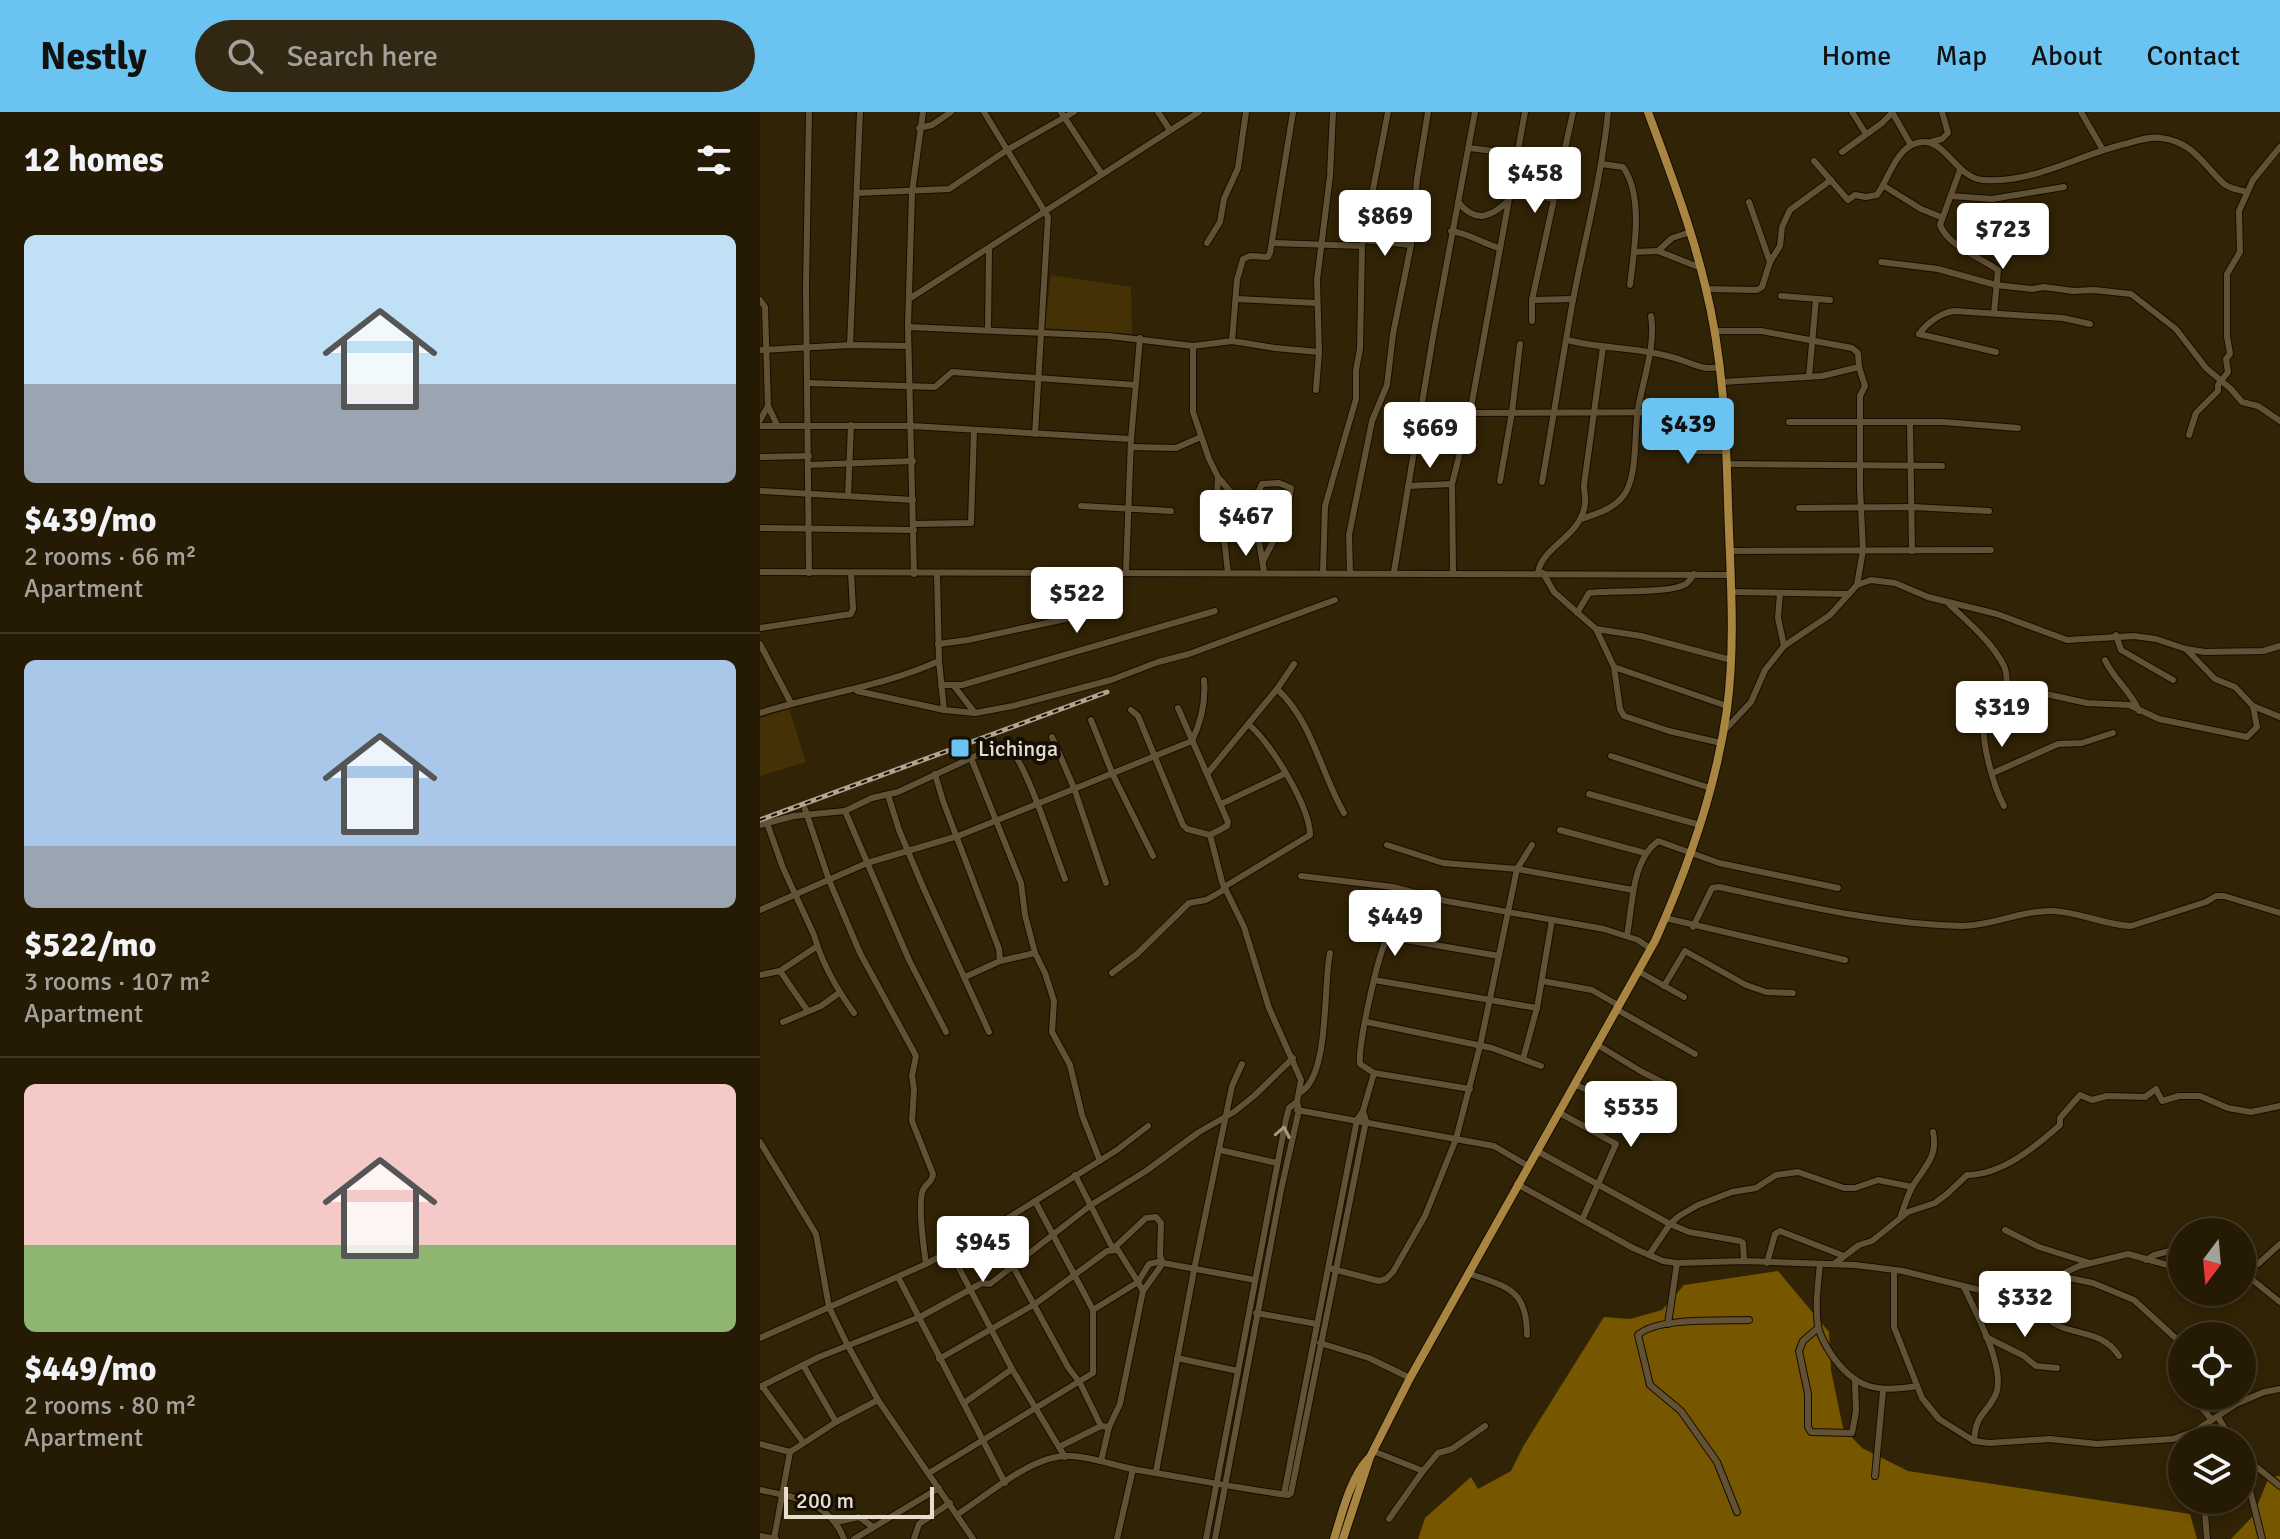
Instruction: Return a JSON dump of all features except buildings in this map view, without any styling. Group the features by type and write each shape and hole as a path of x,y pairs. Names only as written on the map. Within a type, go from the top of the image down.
{"main road":[{"path":"1343,1539 1360,1468 1372,1454 1410,1378 1517,1184 1651,949 1691,853 1724,731 1731,660 1732,592 1722,382 1701,268 1648,112"},
{"path":"1334,1539 1349,1509"}],"street":[{"path":"809,112 806,347 809,573"},
{"path":"850,345 860,112"},
{"path":"914,574 908,327 912,192 923,112"},
{"path":"919,128 932,125 951,112"},
{"path":"984,112 1044,210 1049,225 1035,434"},
{"path":"857,193 949,189 1063,115 1074,112"},
{"path":"1158,112 1170,130"},
{"path":"909,299 1199,112"},
{"path":"1207,243 1220,222 1224,199 1238,168 1246,112"},
{"path":"1232,341 1243,259 1250,256 1268,257 1273,243 1293,112"},
{"path":"1316,390 1320,246 1330,176 1333,112"},
{"path":"1323,572 1325,506 1356,399 1362,243 1388,112"},
{"path":"1350,572 1349,535 1372,421 1387,385 1393,334 1411,245 1417,179 1428,112"},
{"path":"1394,572 1451,231 1475,112"},
{"path":"1453,572 1452,484 1470,413 1525,112"},
{"path":"1532,321 1532,300 1573,112"},
{"path":"1542,482 1573,299 1590,229 1608,112"},
{"path":"1852,112 1866,134"},
{"path":"1842,152 1892,112 1911,145"},
{"path":"1814,161 1848,200 1855,195 1877,195 1890,170 1911,145 1946,137 1948,133 1942,112"},
{"path":"2081,112 2103,150"},
{"path":"1063,115 1101,173"},
{"path":"1931,142 1939,146 1960,170 1980,180 2028,176 2103,150 2159,138 2195,152 2226,186 2247,192"},
{"path":"2189,435 2196,413 2218,391 2220,381 2228,372 2227,274 2240,252 2239,211 2253,180 2280,147"},
{"path":"1469,148 1518,154"},
{"path":"1601,164 1623,167 1635,191 1630,285"},
{"path":"1960,170 1941,217 1942,230 1998,270 1994,313"},
{"path":"2028,176 2034,193"},
{"path":"1706,289 1760,289 1780,246 1782,227 1790,210 1831,180"},
{"path":"1884,186 1921,209 1941,217"},
{"path":"1951,196 1992,199 2064,187"},
{"path":"1510,191 1554,199"},
{"path":"1458,201 1469,213 1486,216 1494,214 1508,201"},
{"path":"1749,202 1770,262"},
{"path":"1451,231 1472,235 1484,244 1499,248"},
{"path":"1658,251 1672,238 1691,232"},
{"path":"1273,243 1411,245"},
{"path":"988,329 989,250"},
{"path":"1634,252 1658,251 1701,268"},
{"path":"1881,262 1938,269 1996,285 2131,294 2176,329 2206,368 2242,402 2258,406 2280,421"},
{"path":"1781,296 1830,300"},
{"path":"1236,299 1317,303"},
{"path":"1532,300 1573,299"},
{"path":"1809,377 1816,299"},
{"path":"760,300 765,307 763,350 768,406 777,425"},
{"path":"1996,352 1919,334 1944,312 2063,318 2090,324"},
{"path":"1581,519 1612,506 1624,496 1631,483 1651,316"},
{"path":"908,327 1042,331 1140,338 1193,346 1232,341 1319,352"},
{"path":"1715,331 1761,331 1856,350 1865,386 1861,391 1860,466 1863,550 1857,585"},
{"path":"1126,572 1131,443 1140,338"},
{"path":"1567,340 1649,351 1709,370 1720,367"},
{"path":"1500,481 1520,344"},
{"path":"763,350 850,345 908,346"},
{"path":"1193,346 1193,412 1218,477 1249,512 1260,537 1264,572"},
{"path":"1603,347 1584,485 1586,500 1581,519 1539,566 1541,573 1554,592 1596,629 1614,667 1620,709 1624,716 1721,743"},
{"path":"1722,382 1809,377 1859,367"},
{"path":"808,383 935,387 952,372 1135,385"},
{"path":"768,406 760,423 911,426 1035,434 1170,449 1201,437"},
{"path":"1470,413 1724,412"},
{"path":"1419,421 1468,423"},
{"path":"1789,422 1967,423 2018,428"},
{"path":"1910,424 1912,551"},
{"path":"848,496 851,425"},
{"path":"760,528 914,527 971,523 974,430"},
{"path":"1672,433 1680,448 1686,451 1726,451"},
{"path":"1187,443 1205,449"},
{"path":"760,457 809,456"},
{"path":"808,465 913,461"},
{"path":"1727,464 1942,466"},
{"path":"1218,477 1216,509 1224,538 1228,573"},
{"path":"1249,512 1262,484 1279,483 1291,488 1286,517 1263,561"},
{"path":"1408,486 1452,484"},
{"path":"760,491 913,500"},
{"path":"1081,506 1171,511"},
{"path":"1799,508 1912,507 1989,511"},
{"path":"1730,551 1991,550"},
{"path":"760,572 1731,575"},
{"path":"760,628 851,614 851,573"},
{"path":"937,574 938,644 944,710"},
{"path":"1577,613 1589,593 1667,589 1687,583 1694,574"},
{"path":"1724,731 1751,702 1765,670 1784,646 1830,615 1857,585 1871,580 1895,583 1949,604 1997,614 2067,640 2116,635 2156,639 2205,652 2263,651 2280,646"},
{"path":"1732,592 1849,594"},
{"path":"1780,593 1778,618 1784,646"},
{"path":"854,690 944,710 975,713 1013,706 1026,700 1047,698 1111,680 1335,600"},
{"path":"1949,604 1996,653 2006,669 2009,681 2007,694 2012,704 2033,709 2046,694 2087,703 2129,705 2159,719 2247,737 2257,727 2253,706"},
{"path":"941,685 954,686 1037,664 1215,611"},
{"path":"938,644 981,638 1084,615"},
{"path":"1596,629 1641,636 1731,660"},
{"path":"2116,635 2121,650 2173,680"},
{"path":"760,644 763,658 791,703"},
{"path":"2186,649 2215,679 2235,687 2253,706 2280,717"},
{"path":"2105,660 2120,685 2131,693 2139,711"},
{"path":"760,713 854,690 939,661"},
{"path":"1207,774 1294,664"},
{"path":"1614,667 1727,706"},
{"path":"760,910 867,863 958,836 1192,741 1202,716 1204,680"},
{"path":"954,686 975,713"},
{"path":"1277,689 1299,714 1332,793 1344,813"},
{"path":"2004,806 1997,794 1983,725 1990,707 2007,694"},
{"path":"1131,710 1138,716 1183,825 1210,835 1228,824 1178,708"},
{"path":"1091,720 1113,775 1153,856"},
{"path":"1112,973 1137,954 1189,903 1206,900 1310,835 1303,807 1267,745 1248,724"},
{"path":"1993,773 2058,744 2082,743 2113,733"},
{"path":"1052,737 1074,788 1106,883"},
{"path":"854,1013 839,993 816,947 814,935 763,824 806,811 845,811 998,746 1006,747 1014,753 1038,802 1065,879"},
{"path":"1611,756 1710,788"},
{"path":"971,758 1021,883 1035,953 1054,1001 1052,1032 1070,1065 1087,1132 1100,1161"},
{"path":"935,774 999,949 1000,961"},
{"path":"1221,804 1284,774"},
{"path":"1589,794 1700,825"},
{"path":"888,795 907,850 989,1032"},
{"path":"806,811 829,880 860,953 916,1056 912,1076 912,1121 933,1174 932,1181 923,1190 922,1198 926,1264"},
{"path":"845,811 924,993 946,1032"},
{"path":"1560,830 1645,853"},
{"path":"1210,835 1224,887 1244,927 1269,1008 1301,1080 1301,1092"},
{"path":"1627,935 1633,890 1645,853 1658,841 1719,863 1838,888"},
{"path":"1387,845 1443,863 1517,869 1633,890"},
{"path":"1333,1269 1379,1281 1393,1272 1425,1216 1456,1139 1480,1046 1517,869 1532,845"},
{"path":"1301,876 1393,887 1446,901 1604,929 1627,935 1651,949"},
{"path":"1693,927 1708,894 1712,888 1719,887 1867,919 1964,926 2051,911 2075,914 2116,926 2131,926 2224,896 2280,913"},
{"path":"1665,918 1693,927 1845,960"},
{"path":"1523,1059 1537,1008 1552,920"},
{"path":"1470,1089 1374,1073 1360,1064 1374,980 1388,937 1499,956"},
{"path":"760,975 780,971 816,947"},
{"path":"1664,986 1685,951 1746,985 1766,992 1793,993"},
{"path":"965,977 1000,961 1035,953"},
{"path":"1206,1539 1289,1108 1297,1102 1311,1080 1319,1055 1330,953"},
{"path":"780,971 807,1010"},
{"path":"1638,971 1684,997"},
{"path":"1374,980 1537,1008"},
{"path":"1542,981 1592,990 1695,1054"},
{"path":"783,1022 821,1006 839,993"},
{"path":"1367,1022 1480,1046 1541,1066"},
{"path":"1596,1044 1672,1087"},
{"path":"803,1442 761,1387 803,1365 920,1317 982,1283 990,1284 1091,1205 1254,1096 1293,1058"},
{"path":"1156,1472 1232,1086 1242,1064"},
{"path":"1333,1269 1357,1120 1363,1111 1374,1073"},
{"path":"1574,1084 1670,1128"},
{"path":"1834,1264 1859,1245 1872,1241 1908,1212 1935,1203 1967,1175 1979,1175 1998,1168 2036,1146 2060,1125 2060,1118 2080,1095 2092,1100 2107,1096 2138,1098 2156,1089 2162,1101 2179,1096 2200,1096 2228,1108 2251,1112 2280,1106"},
{"path":"1215,1539 1299,1110 1297,1102"},
{"path":"1289,1108 1494,1146 1528,1166"},
{"path":"958,1514 1043,1460 1065,1457 1101,1461 1225,1486 1290,1494 1317,1342 1366,1121 1363,1111"},
{"path":"1558,1112 1616,1144 1582,1220"},
{"path":"760,1338 950,1251 1100,1161 1148,1126"},
{"path":"1899,1218 1912,1187 1934,1156 1936,1145 1933,1132"},
{"path":"760,1144 816,1234 829,1307 848,1346 878,1400 973,1539"},
{"path":"1220,1150 1277,1163"},
{"path":"1537,1151 1670,1224 1689,1232 1740,1241 1743,1243 1744,1261"},
{"path":"1649,1255 1670,1224 1698,1205 1732,1192 1756,1188 1765,1180 1785,1173 1808,1174 1844,1188 1855,1188 1878,1180 1912,1187"},
{"path":"1075,1175 1113,1249 1118,1250 1143,1291"},
{"path":"1517,1184 1649,1255 1677,1263 1744,1261 1834,1264 1894,1270 1984,1291 2014,1289 2128,1254 2168,1266"},
{"path":"929,1473 1093,1373 1093,1310 1035,1201"},
{"path":"939,1359 1035,1304 1113,1249 1146,1218 1156,1217 1161,1223 1160,1256 1163,1263"},
{"path":"992,1228 1068,1367 1105,1426"},
{"path":"2005,1230 2039,1247 2091,1263"},
{"path":"1767,1263 1775,1234 1780,1231 1844,1256"},
{"path":"1264,1234 1272,1236"},
{"path":"2256,1263 2280,1244"},
{"path":"950,1251 1012,1369 1065,1457"},
{"path":"2146,1260 2168,1252"},
{"path":"1101,1461 1105,1426 1120,1404 1143,1291 1163,1263"},
{"path":"1093,1310 1138,1282 1149,1264 1163,1263 1255,1280"},
{"path":"1668,1324 1677,1263"},
{"path":"1820,1264 1818,1328 1840,1368 1855,1381 1883,1391 1917,1386"},
{"path":"1894,1270 1894,1327 1922,1398 1939,1419 1974,1441 2050,1439 2097,1444 2173,1439 2250,1398 2280,1389"},
{"path":"1468,1273 1518,1294 1524,1306 1527,1335"},
{"path":"2058,1276 2093,1283 2134,1300 2168,1331"},
{"path":"898,1277 1005,1483"},
{"path":"2256,1283 2280,1302"},
{"path":"2030,1284 2040,1310 2051,1321 2075,1333 2104,1339 2119,1356"},
{"path":"1964,1287 1986,1337 1996,1367 1998,1385 1996,1395 1976,1420 1974,1441"},
{"path":"1317,1342 1317,1324 1326,1298"},
{"path":"1249,1312 1317,1324"},
{"path":"1737,1512 1717,1462 1681,1411 1650,1385 1638,1335 1668,1324 1749,1320"},
{"path":"1818,1328 1800,1345 1799,1351 1808,1394 1808,1427 1811,1432 1852,1433 1856,1411 1855,1381"},
{"path":"1986,1337 2024,1356 2036,1366 2057,1368"},
{"path":"1317,1342 1369,1358 1410,1378"},
{"path":"1177,1358 1238,1371"},
{"path":"803,1365 836,1422"},
{"path":"964,1403 1012,1369"},
{"path":"1234,1391 1242,1394"},
{"path":"1875,1476 1883,1391"},
{"path":"760,1536 775,1539 780,1494 790,1452 836,1422 878,1400"},
{"path":"2205,1410 2221,1426"},
{"path":"1059,1447 1105,1426"},
{"path":"1389,1519 1438,1453 1452,1449 1485,1426"},
{"path":"760,1444 790,1452"},
{"path":"1224,1445 1232,1446"},
{"path":"1372,1454 1423,1471"},
{"path":"2256,1468 2280,1486"},
{"path":"1117,1539 1133,1469"},
{"path":"854,1539 939,1488"},
{"path":"760,1490 812,1502 837,1522 844,1539"},
{"path":"914,1539 919,1524 950,1503"},
{"path":"2205,1514 2207,1539"},
{"path":"2256,1514 2262,1539"},
{"path":"837,1522 859,1517 873,1527"}],"shaded area":[{"path":"1051,275 1131,287 1132,334 1045,328"},
{"path":"789,709 806,762 760,776 760,718"},
{"path":"1778,1271 1829,1332 1831,1370 1843,1428 1862,1448 1908,1471 2168,1511 2168,1514 2190,1514 2197,1539 1418,1539 1425,1518 1471,1477 1478,1489 1511,1471 1604,1317 1630,1319 1662,1310 1684,1285"},
{"path":"2280,1476 2280,1539 2231,1539 2256,1514 2269,1477"}],"railway":[{"path":"760,820 1107,692"}],"place":[{"name":"Lichinga","path":"960,748"}]}
